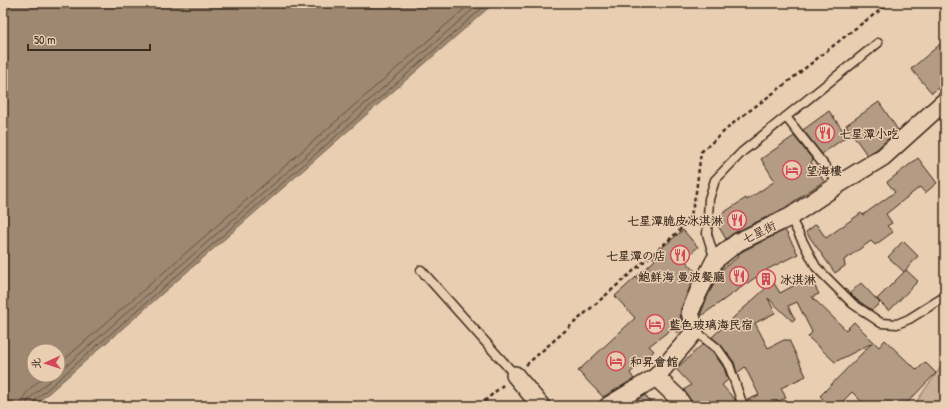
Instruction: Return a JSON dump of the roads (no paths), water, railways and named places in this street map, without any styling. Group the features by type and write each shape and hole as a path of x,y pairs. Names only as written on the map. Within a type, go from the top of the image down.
{"street":[{"name":"七星街","path":"694,331 690,312 715,260 738,242 790,217 883,157 945,101"},
{"path":"608,406 656,377 694,331"},
{"path":"515,375 541,406"},
{"path":"656,377 678,398 683,406"}],"lane":[{"path":"715,260 706,234 709,199 715,180 742,152 878,43"},
{"path":"786,117 839,184"},
{"path":"790,217 816,267 853,304 881,323 897,324 909,319 941,299"},
{"path":"421,270 515,375"},
{"path":"694,331 717,348 729,365 743,406"}],"water":[{"path":"3,3 494,3 66,378 66,343 26,343 26,383 60,383 34,406 3,406"}],"place":[{"name":"七星潭小吃","path":"825,133"},
{"name":"望海樓","path":"792,170"},
{"name":"七星潭脆皮冰淇淋","path":"737,220"},
{"name":"七星潭の店","path":"680,255"},
{"name":"鮑鮮海 曼波餐廳","path":"739,276"},
{"name":"冰淇淋","path":"766,279"},
{"name":"藍色玻璃海民宿","path":"655,324"},
{"name":"和昇會館","path":"616,361"}]}
